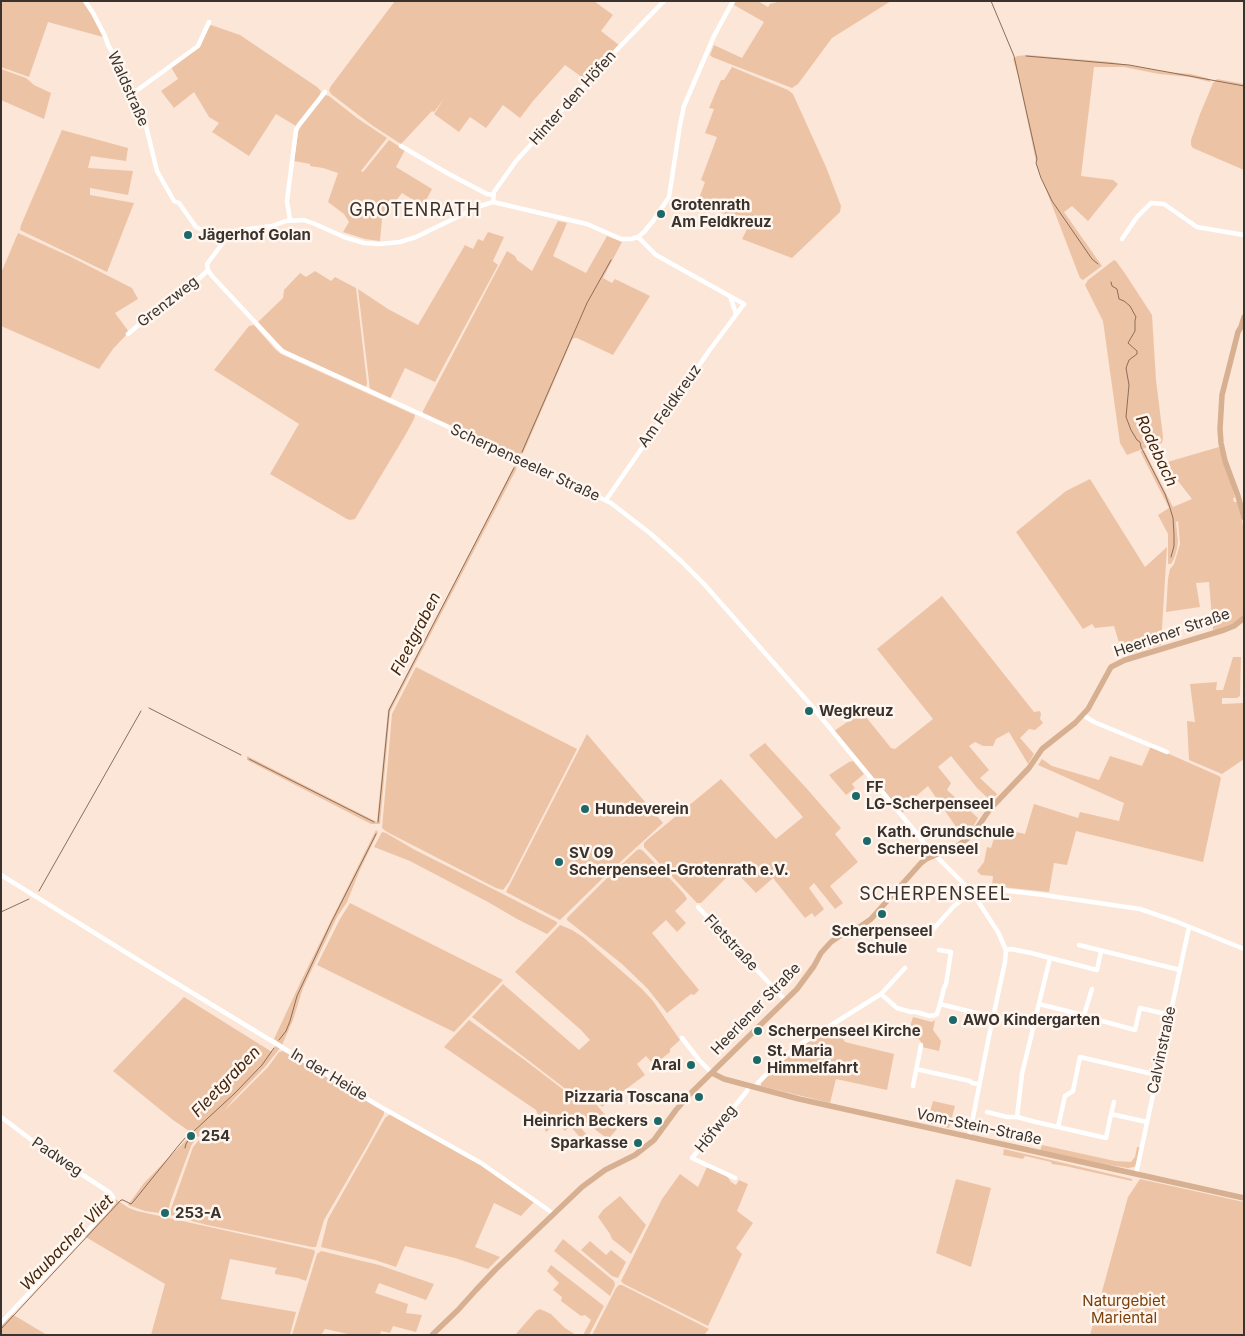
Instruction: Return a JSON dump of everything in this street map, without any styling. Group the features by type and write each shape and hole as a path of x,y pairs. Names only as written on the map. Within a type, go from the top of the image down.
{"main road":[{"path":"1244,317 1238,332 1222,395 1220,429 1225,462 1244,518"},
{"name":"Heerlener Straße","path":"432,1335 582,1187 597,1175 648,1146 682,1102 797,989 814,966 821,952 831,942 871,919 926,859 959,844 973,834 990,809 1029,768 1042,749 1083,715 1111,667 1125,660 1224,630 1234,626 1244,618"},
{"name":"Vom-Stein-Straße","path":"712,1073 724,1079 826,1106 1244,1198"}],"street":[{"name":"Waldstraße","path":"84,1 89,6 100,26 132,94 146,126 157,171 174,201 179,203 196,227 218,235 225,240"},
{"name":"Hinter den Höfen","path":"493,195 502,179 516,161 606,61 664,1"},
{"path":"208,270 207,264 225,240 238,232 272,226 290,220 304,220 344,237 364,243 392,243 406,241 480,206 493,202 587,224 622,239 638,237 648,228 669,197 684,106 716,33 733,1"},
{"path":"132,94 198,46 209,22"},
{"path":"290,220 287,201 296,130 325,92"},
{"path":"401,146 447,173 487,194 493,195 493,202"},
{"path":"1122,239 1137,217 1151,203 1164,204 1197,226 1244,235"},
{"name":"Am Feldkreuz","path":"606,500 709,351 744,304 656,255 638,237"},
{"name":"Grenzweg","path":"128,334 187,290 208,270"},
{"name":"Scherpenseeler Straße","path":"208,270 282,351 606,500 646,529 682,562 810,704 935,855 971,891 998,932 1006,950"},
{"path":"730,296 736,314"},
{"path":"1083,715 1094,722 1167,752"},
{"name":"In der Heide","path":"1,874 136,959 379,1106 481,1163 554,1214"},
{"path":"928,935 974,887 1125,906 1152,912 1244,949"},
{"name":"Fletstraße","path":"698,907 785,1000"},
{"name":"Calvinstraße","path":"1136,1174 1190,927"},
{"path":"1079,945 1180,970"},
{"path":"969,1138 1006,950 1010,949 1097,970 1101,951"},
{"path":"881,994 897,1008 930,1016 937,1014 946,984 951,952 939,950"},
{"path":"1017,1116 1022,1074 1050,958"},
{"path":"752,1087 796,1047 881,994 904,968"},
{"path":"1084,1015 1092,989"},
{"path":"940,1004 1032,1027"},
{"path":"1039,1004 1135,1030 1140,1008 1170,1015"},
{"path":"682,1038 712,1073"},
{"path":"913,1086 921,1045"},
{"path":"1058,1127 1066,1096 1073,1091 1080,1057 1157,1075"},
{"path":"916,1069 979,1084"},
{"name":"Höfweg","path":"735,1178 692,1158 752,1087"},
{"path":"987,1112 1007,1117 1017,1116 1106,1138 1114,1102"},
{"path":"1111,1114 1147,1122"},
{"name":"Padweg","path":"1,1117 50,1154 114,1197 112,1204 103,1215 1,1323"}],"green space":[{"path":"1,1 83,1 91,12 103,37 48,22 29,77 1,67"},
{"path":"395,1 594,1 613,15 601,31 619,45 586,80 565,65 520,118 503,105 486,128 470,117 459,132 434,114 444,99 434,112 432,111 401,144 373,126 331,94 329,90"},
{"path":"736,1 758,1 768,7 770,4 781,1 891,1 832,38 798,84 792,88 710,55 714,45 742,58 764,22 734,5"},
{"path":"211,25 240,35 321,91 319,97 296,126 276,114 249,156 212,132 219,123 209,117 194,92 174,108 161,91 178,79 171,67 200,46"},
{"path":"1028,55 1111,62 1166,72 1191,74 1210,80 1210,82 1124,67 1094,67 1081,176 1113,180 1118,184 1088,221 1072,206 1064,212 1102,266 1083,280 1080,278 1037,166 1013,59 1017,56"},
{"path":"732,67 788,90 793,94 826,167 841,206 840,212 792,258 742,239 750,223 697,204 705,182 701,180 717,137 705,133 714,109 709,108 721,80 724,80"},
{"path":"1,69 26,78 34,85 51,93 44,119 1,100"},
{"path":"1217,79 1244,84 1244,170 1193,148 1191,145 1200,114 1213,83"},
{"path":"325,95 387,138 361,171 363,172 389,140 405,150 396,167 432,189 423,206 402,193 382,219 380,241 365,239 343,232 349,222 344,214 328,202 338,173 294,161 299,127"},
{"path":"62,130 128,148 126,161 91,156 88,168 133,171 128,195 90,188 90,195 134,203 107,272 20,230"},
{"path":"558,221 567,223 553,256 586,273 607,236 622,242 603,278 612,283 615,279 650,296 613,355 577,338 572,340 524,451 516,456 423,414 423,411 507,251 532,271"},
{"path":"488,232 504,237 493,261 498,265 435,382 405,368 390,399 370,390 358,289 388,309 418,325 465,245 473,249 478,239 483,241"},
{"path":"18,233 132,288 138,299 115,313 129,332 113,349 99,369 1,326 1,273"},
{"path":"1114,260 1152,315 1156,380 1163,437 1162,443 1127,455 1120,443 1103,321 1085,285 1088,280"},
{"path":"315,271 331,281 335,277 356,288 366,388 286,351 258,322 283,298 284,290 300,273 306,277"},
{"path":"254,325 281,354 415,415 406,434 355,519 347,519 270,474 299,424 214,370 249,326"},
{"path":"1219,447 1231,481 1235,497 1233,499 1234,502 1237,502 1244,529 1244,616 1222,629 1213,630 1209,582 1196,583 1200,607 1166,612 1170,569 1174,564 1180,544 1178,521 1176,522 1177,549 1171,564 1168,564 1168,534 1158,515 1169,508 1140,451 1144,450 1173,507 1192,499 1164,463"},
{"path":"516,462 516,470 390,712 380,824 371,824 247,760 247,756 377,822 388,710"},
{"path":"1090,479 1145,567 1167,547 1161,645 1123,656 1114,626 1095,628 1092,624 1083,629 1016,532 1066,491"},
{"path":"942,596 1034,712 1040,711 1040,719 1043,723 1035,730 1029,729 1020,738 1034,754 1028,764 1009,732 996,739 993,746 983,746 975,742 969,746 989,770 980,778 997,794 991,801 977,788 951,756 938,767 951,783 947,790 978,818 970,832 963,837 928,786 908,803 911,806 902,813 834,731 862,712 891,748 895,749 933,719 877,649"},
{"path":"1233,657 1241,657 1240,696 1237,698 1222,698 1222,704 1244,703 1244,759 1222,774 1189,760 1187,721 1195,722 1190,684 1217,682 1216,690 1223,690"},
{"path":"416,667 577,749 509,882 503,890 382,828 392,714"},
{"path":"587,734 663,823 560,920 506,892"},
{"path":"765,743 841,828 835,834 858,862 830,886 843,903 835,909 814,883 809,888 824,909 815,917 812,913 805,918 773,878 756,893 734,870 701,903 697,903 644,847 644,843 647,840 721,779 776,839 803,817 749,755"},
{"path":"1151,746 1221,778 1203,862 1076,831 1067,865 1054,863 1049,892 992,886 993,876 981,875 977,871 984,862 987,847 991,848 995,835 982,831 986,825 1025,834 1034,804 1078,818 1080,812 1119,821 1124,803 1038,765 1042,759 1052,766 1099,780 1110,756 1142,766"},
{"path":"853,761 864,774 852,784 855,788 846,795 829,775"},
{"path":"376,830 378,832 347,902 337,917 303,988 293,1020 282,1045 274,1039"},
{"path":"382,832 557,922 557,924 547,934 410,861 374,847"},
{"path":"640,849 675,884 687,899 675,911 686,923 677,932 666,920 652,933 699,990 667,1013 647,988 622,964 567,920 605,880"},
{"path":"350,903 503,980 454,1032 317,965"},
{"path":"560,925 583,937 642,989 653,1001 680,1040 670,1049 670,1052 654,1065 646,1056 637,1064 645,1075 602,1107 591,1092 581,1098 572,1094 472,1017 503,984 579,1050 590,1040 515,972"},
{"path":"184,997 272,1052 276,1045 280,1048 224,1111 268,1067 279,1052 283,1051 384,1111 368,1144 324,1220 316,1247 207,1225 170,1215 193,1147 212,1125 198,1137 173,1120 113,1071"},
{"path":"913,1017 932,1022 935,1020 933,1030 941,1041 939,1051 922,1047 923,1045 919,1039 907,1037"},
{"path":"469,1020 573,1097 576,1097 580,1102 590,1097 617,1129 608,1139 586,1123 582,1129 590,1139 585,1143 570,1126 565,1131 557,1122 546,1132 536,1110 444,1047"},
{"path":"834,1024 845,1042 894,1054 887,1090 836,1079 830,1103 761,1086 761,1083 796,1049"},
{"path":"933,1101 955,1106 949,1128 927,1123"},
{"path":"389,1115 483,1166 534,1202 521,1216 494,1203 475,1247 500,1257 488,1269 455,1258 405,1246 396,1267 321,1247 328,1219 385,1118"},
{"path":"191,1135 196,1138 191,1146 167,1214 145,1211 128,1205 144,1183"},
{"path":"1042,1145 1115,1161 1131,1162 1135,1157 1137,1147 1140,1147 1136,1165 1128,1168 1040,1151"},
{"path":"1004,1149 1132,1179 1132,1181 1052,1164 1051,1162 1025,1156 1023,1159 1003,1155"},
{"path":"707,1167 726,1175 736,1185 739,1180 748,1184 737,1211 753,1223 736,1248 742,1254 708,1326 621,1281 662,1199 680,1174 698,1187"},
{"path":"956,1179 991,1188 971,1267 936,1253"},
{"name":"Naturgebiet Mariental","path":"1140,1179 1244,1202 1244,1335 1090,1335 1128,1197"},
{"path":"620,1196 646,1225 631,1254 612,1239 598,1217 603,1210"},
{"path":"115,1199 137,1211 314,1250 306,1281 275,1274 277,1268 230,1259 221,1299 296,1312 290,1335 151,1335 165,1284 84,1236"},
{"path":"563,1239 614,1281 615,1285 610,1296 554,1251"},
{"path":"590,1241 606,1255 611,1250 626,1262 618,1278 612,1276 581,1250"},
{"path":"321,1251 379,1265 434,1284 426,1300 379,1283 375,1293 408,1304 406,1313 422,1315 416,1332 393,1326 390,1333 381,1331 380,1335 349,1335 325,1329 321,1335 292,1335 317,1254"},
{"path":"551,1265 604,1306 589,1335 583,1335 591,1320 585,1315 581,1316 561,1301 562,1297 553,1290 559,1283 547,1271"},
{"path":"619,1285 709,1329 704,1335 592,1335"},
{"path":"540,1309 551,1314 565,1328 576,1335 515,1335"},
{"path":"12,1314 47,1335 1,1335 1,1325"}],"waterway":[{"name":"Rodebach","path":"991,1 1014,56 1037,159 1036,163 1041,178 1052,201 1092,259 1098,264"},
{"path":"1026,56 1129,65 1244,86"},
{"name":"Fleetgraben","path":"522,452 587,303 611,260"},
{"name":"Rodebach","path":"1111,282 1112,286 1117,289 1119,299 1130,306 1136,317 1135,331 1128,343 1137,351 1137,354 1129,360 1126,368 1129,385 1126,417 1131,430 1140,442 1170,508 1174,534 1174,546 1171,557"},
{"name":"Fleetgraben","path":"378,822 389,710 514,468"},
{"path":"149,708 241,755"},
{"path":"39,891 141,711"},
{"path":"249,759 374,822"},
{"name":"Fleetgraben","path":"279,1040 286,1031 297,996 331,923 376,834"},
{"path":"1,912 29,899"},
{"name":"Fleetgraben","path":"194,1131 262,1065 274,1048"},
{"name":"Waubacher Vliet","path":"1,1329 121,1200 131,1204 186,1137 191,1137"},
{"name":"Fleetgraben","path":"185,1148 190,1137"}],"place":[{"name":"Grotenrath Am Feldkreuz","path":"661,214"},
{"name":"Jägerhof Golan","path":"188,235"},
{"name":"Wegkreuz","path":"809,711"},
{"name":"FF LG-Scherpenseel","path":"856,796"},
{"name":"Hundeverein","path":"585,809"},
{"name":"Kath. Grundschule Scherpenseel","path":"867,841"},
{"name":"SV 09 Scherpenseel-Grotenrath e.V.","path":"559,862"},
{"name":"Scherpenseel Schule","path":"882,914"},
{"name":"AWO Kindergarten","path":"953,1020"},
{"name":"Scherpenseel Kirche","path":"758,1031"},
{"name":"St. Maria Himmelfahrt","path":"757,1060"},
{"name":"Aral","path":"691,1065"},
{"name":"Pizzaria Toscana","path":"699,1097"},
{"name":"Heinrich Beckers","path":"658,1121"},
{"name":"254","path":"191,1136"},
{"name":"Sparkasse","path":"638,1143"},
{"name":"253-A","path":"165,1213"}],"district":[{"name":"GROTENRATH","path":"415,211"},
{"name":"SCHERPENSEEL","path":"935,895"}]}
